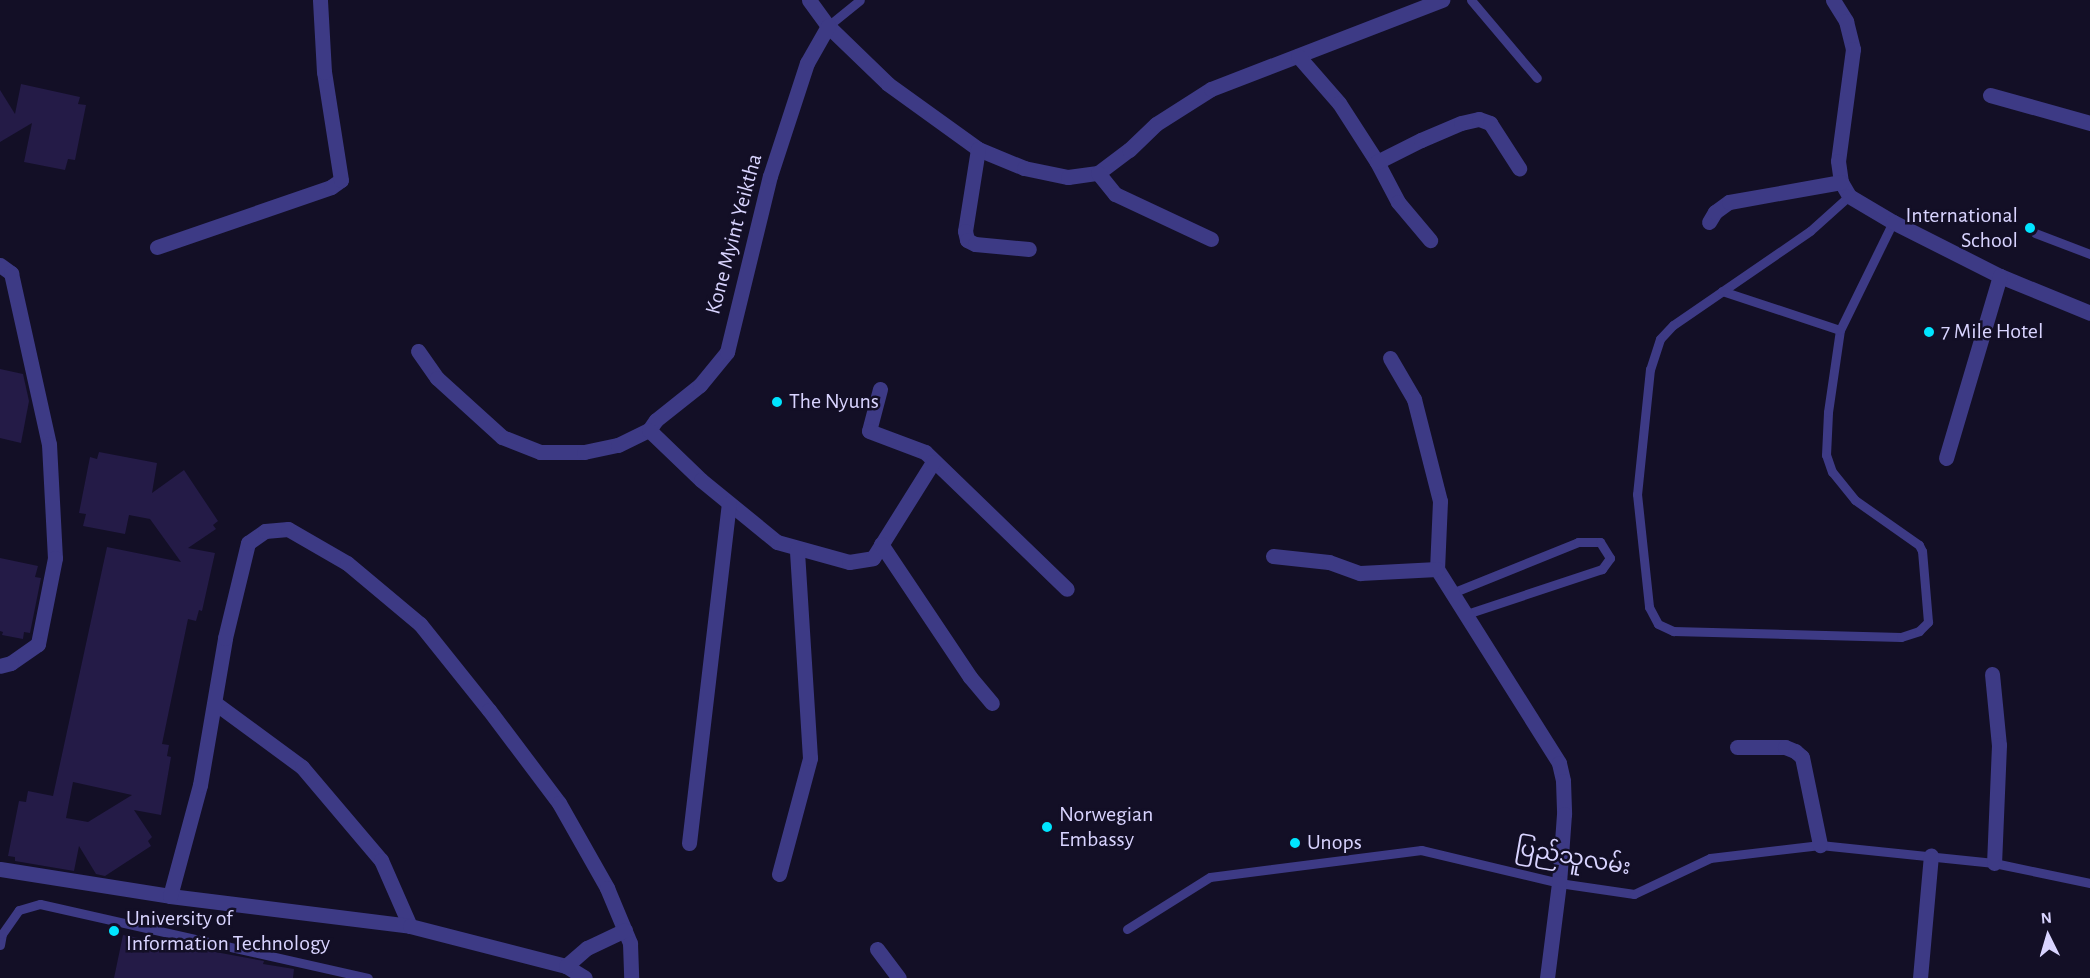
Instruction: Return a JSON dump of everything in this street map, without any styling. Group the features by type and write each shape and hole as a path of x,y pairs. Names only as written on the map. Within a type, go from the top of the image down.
{"street":[{"path":"157,247 331,187 341,180 324,72 320,0"},
{"path":"809,0 828,26 888,84 978,149 1024,168 1068,177 1098,173 1129,150 1156,124 1211,89 1442,0"},
{"path":"1833,0 1846,21 1853,49 1838,161 1841,182 1849,196 1893,222 2000,276 2090,313"},
{"name":"Kone Myint Yeiktha","path":"418,351 437,378 502,437 540,452 584,452 618,445 649,430 656,420 700,385 727,352 770,176 807,63 828,26"},
{"path":"1298,56 1339,103 1377,162 1398,202 1430,240"},
{"path":"1990,95 2090,123"},
{"path":"1377,162 1461,123 1479,119 1490,123 1520,168"},
{"path":"978,149 965,231 967,240 975,244 1029,249"},
{"path":"1098,173 1115,194 1211,239"},
{"path":"1709,222 1715,212 1729,202 1841,182"},
{"path":"0,265 11,273 49,444 55,558 38,644 11,663 0,666"},
{"path":"1946,458 2000,276"},
{"path":"1390,358 1414,399 1440,501 1437,569 1559,763 1564,814 1559,883 1547,978"},
{"path":"880,389 869,431 925,452 1067,589"},
{"path":"649,430 777,543 849,562 873,558 933,462"},
{"path":"689,843 729,503"},
{"path":"170,896 200,785 225,638 248,543 265,531 288,529 347,563 420,624 559,803 607,888 625,930 630,943 631,978"},
{"path":"881,544 970,677 992,703"},
{"path":"779,874 810,758 797,549"},
{"path":"1273,556 1329,562 1360,573 1437,569"},
{"path":"1992,674 1999,745 1994,863"},
{"path":"215,703 302,767 381,860 410,926"},
{"path":"1737,747 1785,747 1802,757 1820,845"},
{"path":"1920,978 1932,855"},
{"path":"0,869 170,896 410,926 566,966 585,978"},
{"path":"566,966 587,948 625,930"},
{"path":"878,948 899,978"}],"lane":[{"path":"828,26 860,0"},
{"path":"1471,0 1536,78"},
{"path":"1849,196 1810,231 1673,325 1660,339 1650,369 1636,494 1649,607 1658,624 1673,631 1901,637 1919,632 1928,622 1922,551 1919,545 1855,500 1832,472 1826,455 1828,412 1840,330 1893,222"},
{"path":"2035,233 2090,254"},
{"path":"1722,291 1840,330"},
{"path":"1452,593 1578,542 1600,542 1610,558 1602,569 1464,615"},
{"name":"ပြည်သူလမ်း","path":"1127,929 1210,877 1421,850 1559,883 1634,894 1710,858 1820,845 1994,863 2090,883"},
{"path":"0,945 2,934 19,910 40,904 368,978"}],"building":[{"path":"21,84 80,97 78,104 86,105 75,160 68,159 65,170 24,162 32,123 0,142 0,90 15,114"},
{"path":"0,369 23,374 29,401 21,443 0,438"},
{"path":"99,452 157,463 152,493 184,470 218,521 213,525 216,529 188,548 215,553 202,611 199,610 196,621 188,619 162,744 169,745 167,756 171,757 161,815 134,810 152,837 148,841 151,846 105,876 96,874 79,846 74,871 15,861 15,857 8,856 19,801 26,802 28,791 53,796 107,547 181,562 150,519 129,515 125,534 83,526 86,514 79,513 90,457 97,459","holes":["73,782 132,795 88,822 66,818"]},
{"path":"0,558 38,566 35,577 41,578 30,633 24,632 23,639 2,635 3,632 0,631"},
{"path":"123,935 264,961 263,964 294,969 293,978 114,978"}],"place":[{"name":"International School","path":"2030,228"},
{"name":"7 Mile Hotel","path":"1929,332"},
{"name":"The Nyuns","path":"777,402"},
{"name":"Norwegian Embassy","path":"1047,827"},
{"name":"Unops","path":"1295,843"},
{"name":"University of Information Technology","path":"114,931"}]}
